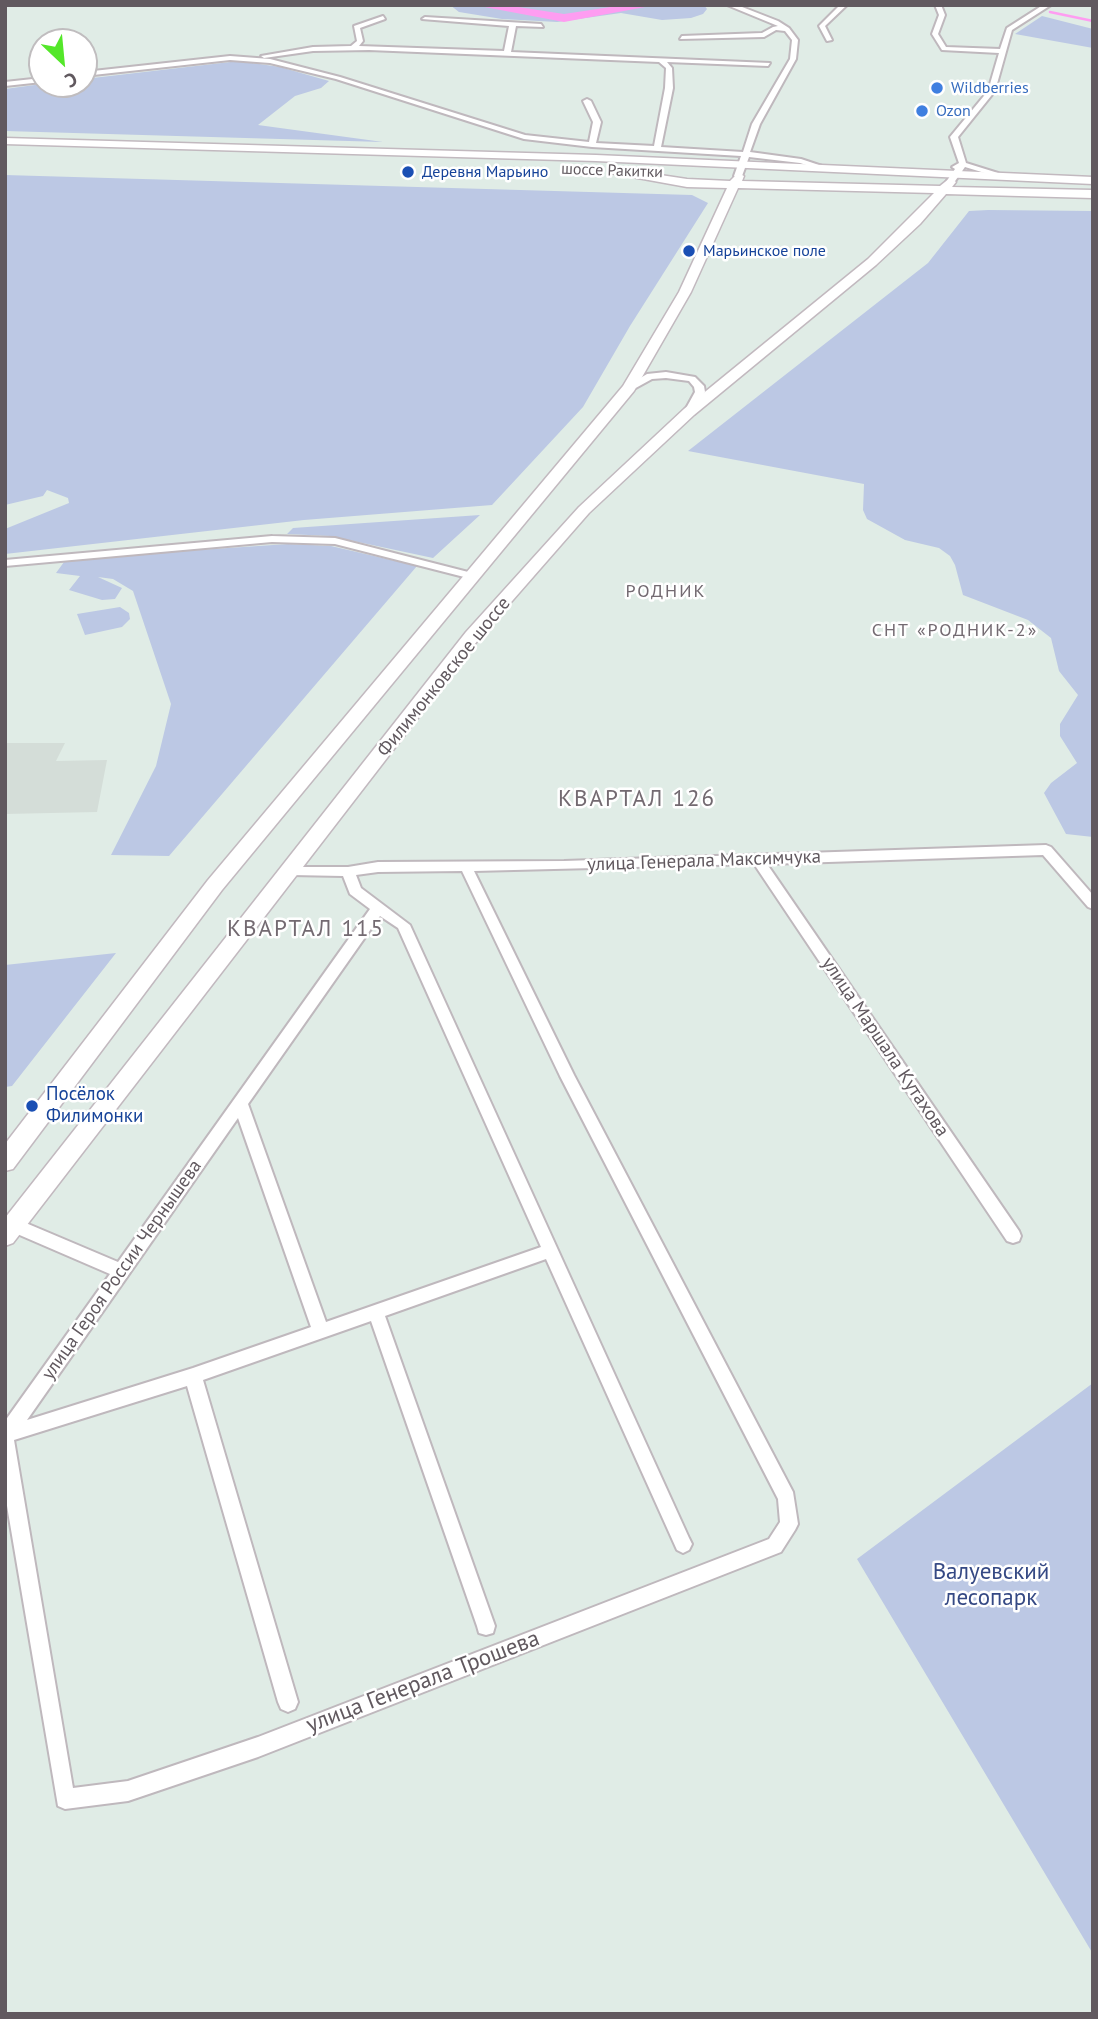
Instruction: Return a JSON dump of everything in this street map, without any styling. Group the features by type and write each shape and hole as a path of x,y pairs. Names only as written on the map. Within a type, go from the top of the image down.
{"main road":[{"path":"5,141 596,158 740,170 819,167 935,173 953,178 1093,194"},
{"path":"77,153 147,144"},
{"path":"596,158 657,148"},
{"name":"шоссе Ракитки","path":"9,151 614,171 740,170 776,177 953,178 1093,187"},
{"path":"787,187 778,182 776,177 791,166"},
{"path":"5,1162 215,885 629,388 685,292 740,170"},
{"path":"702,183 740,170 787,187 995,175 1093,181"},
{"path":"614,171 702,183 717,189 726,202"},
{"name":"Филимонковское шоссе","path":"10,1230 472,636 584,510 689,412 871,264 953,178"}],"street":[{"path":"730,5 787,29 795,40 793,59 756,124 740,170"},
{"path":"829,40 822,26 844,5"},
{"path":"939,5 942,15 935,34 944,49 1001,51"},
{"path":"935,173 953,178 954,136 991,91 1009,29 1048,5"},
{"path":"353,48 360,41 356,27 383,19"},
{"path":"425,19 541,26"},
{"path":"507,53 513,24"},
{"path":"682,38 764,35 775,28 787,29"},
{"path":"98,72 182,62 257,60 298,50 353,48 768,64"},
{"path":"257,60 338,78 509,134 592,145 657,148 740,170 801,161 819,167"},
{"path":"657,148 669,88 669,68 662,61"},
{"path":"5,84 28,82"},
{"path":"587,101 597,122 592,145"},
{"path":"629,388 650,376 666,375 692,380 699,386 700,392 689,412"},
{"path":"5,563 272,539 335,541 472,576"},
{"name":"улица Генерала Максимчука","path":"291,870 348,872 378,867 466,867 1046,850 1093,904"},
{"name":"улица Маршала Кутахова","path":"757,859 1013,1236"},
{"name":"улица Генерала Трошева","path":"6,1437 65,1799 128,1791 258,1746 775,1546 789,1524 787,1498 567,1076 466,867"},
{"path":"348,872 355,891 403,925 683,1544"},
{"name":"улица Героя России Чернышева","path":"6,1437 378,908"},
{"path":"240,1103 321,1331"},
{"path":"10,1230 121,1271"},
{"path":"6,1437 193,1376 550,1251"},
{"path":"376,1312 486,1626"},
{"path":"193,1376 288,1702"}],"shaded area":[{"path":"5,743 65,743 56,761 107,760 97,812 5,814"}],"green space":[{"path":"450,5 704,5 707,9 703,14 691,18 662,20 621,13 557,22 502,19 459,12"},
{"path":"1042,16 1093,29 1093,48 1015,34"},
{"path":"239,61 280,67 329,81 321,88 295,96 258,125 383,142 5,131 5,89 28,86 28,98 98,98 98,77"},
{"path":"5,175 692,195 708,203 630,326 583,407 492,505 304,520 5,554 5,529 69,503 68,498 47,490 43,496 5,505"},
{"path":"969,211 1093,211 1093,837 1066,834 1044,793 1051,783 1077,763 1060,736 1060,724 1078,695 1059,671 1051,638 1028,620 963,595 955,565 950,556 939,548 905,540 867,519 863,510 864,484 688,451 928,263"},
{"path":"480,515 433,558 330,536 287,534 293,528"},
{"path":"288,544 331,546 417,566 169,856 111,855 156,766 171,704 133,591 113,579 98,577 122,588 115,599 102,600 69,590 80,576 56,573 64,562 109,556"},
{"path":"120,607 129,613 130,619 122,627 85,635 77,614"},
{"path":"116,953 12,1086 5,1087 5,965"},
{"name":"Валуевский лесопарк","path":"1093,1383 1093,1954 857,1559"}],"waterway":[{"path":"480,5 564,18 650,5"},
{"path":"1050,12 1093,21"},
{"path":"1093,110 1093,116"}],"place":[{"name":"Wildberries","path":"937,88"},
{"name":"Ozon","path":"922,111"},
{"name":"Деревня Марьино","path":"408,172"},
{"name":"Марьинское поле","path":"689,251"},
{"name":"Посёлок Филимонки","path":"32,1106"}],"district":[{"name":"РОДНИК","path":"666,592"},
{"name":"СНТ «РОДНИК-2»","path":"955,631"},
{"name":"КВАРТАЛ 126","path":"637,799"},
{"name":"КВАРТАЛ 115","path":"306,929"}]}
